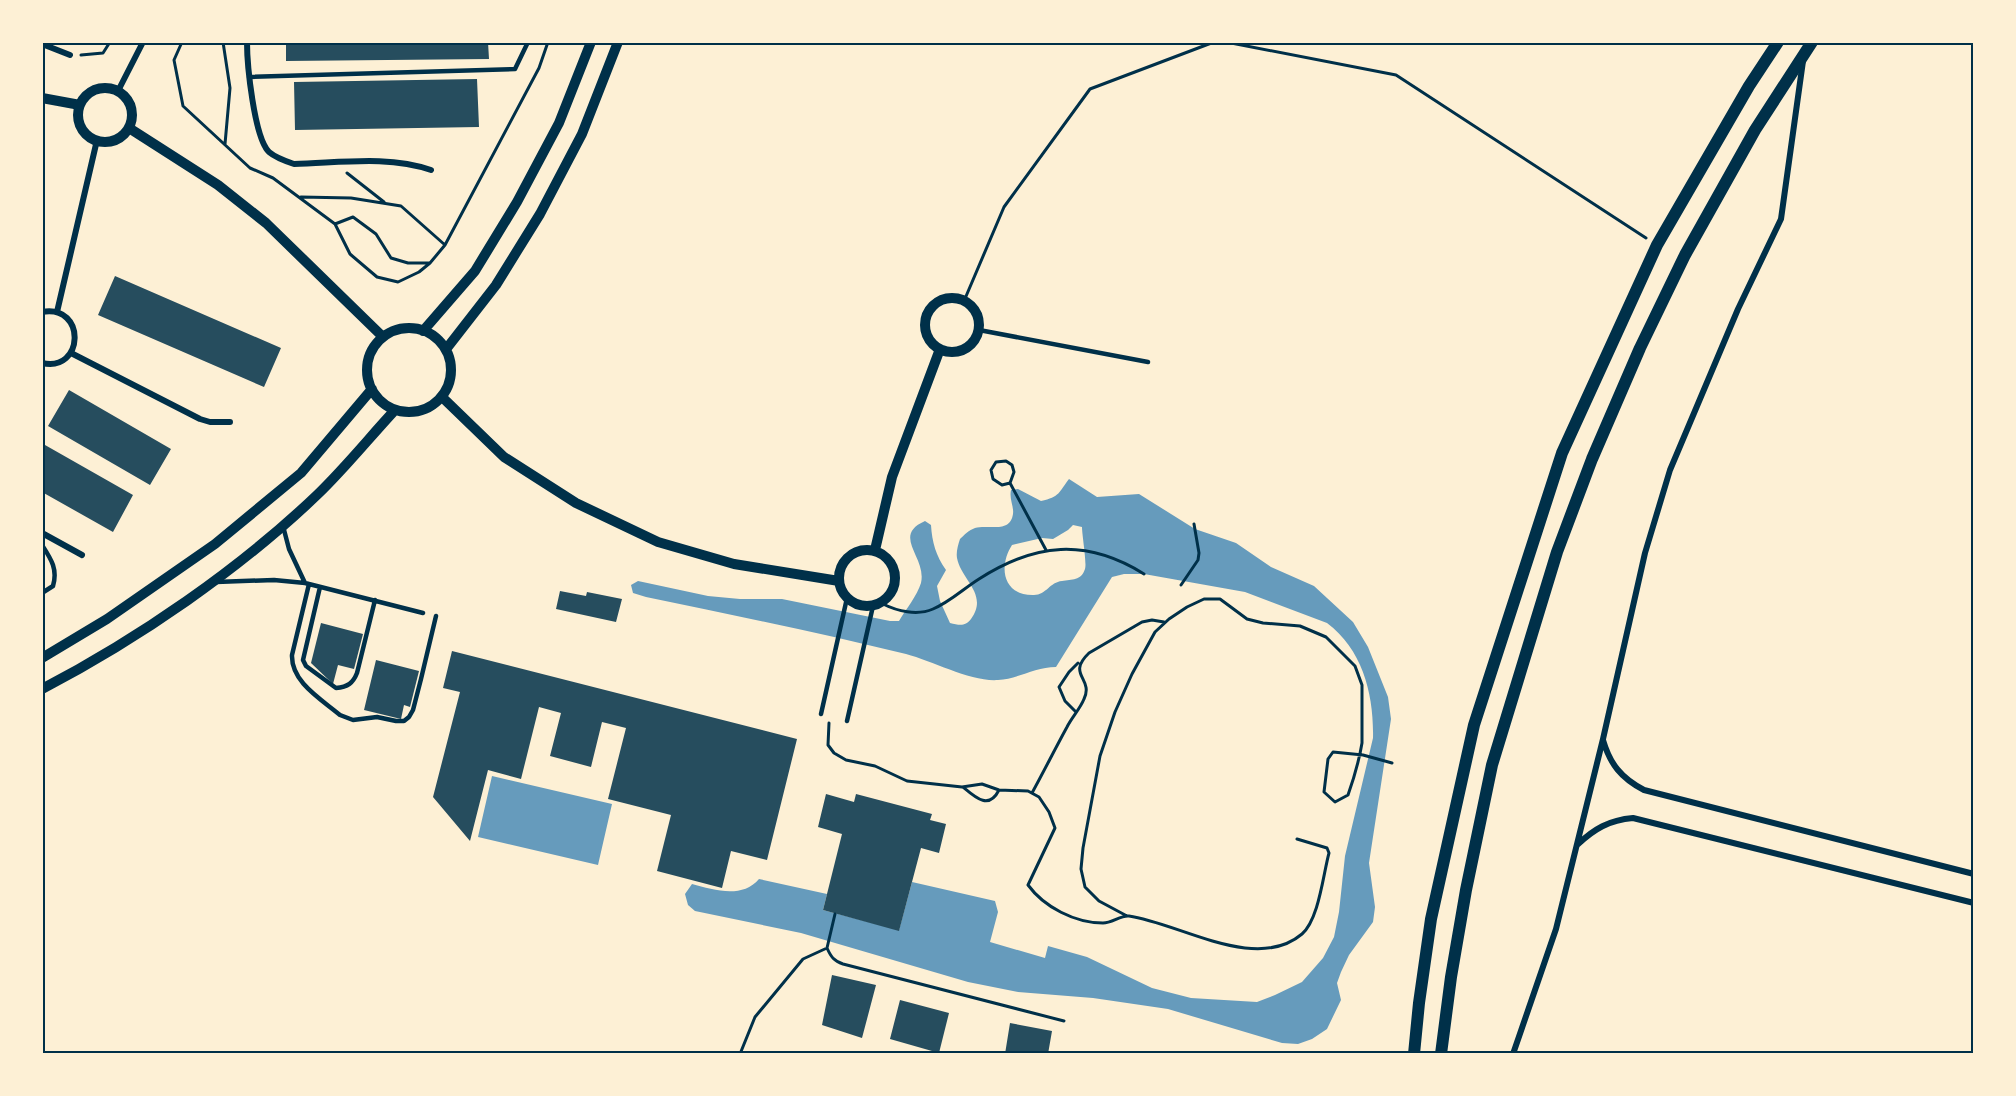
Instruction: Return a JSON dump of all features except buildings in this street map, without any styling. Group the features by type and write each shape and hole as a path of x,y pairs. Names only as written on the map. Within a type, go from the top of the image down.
{"main road":[{"path":"1414,1054 1431,919 1474,725 1562,453 1657,245 1737,104 1778,42"},
{"path":"1441,1054 1462,912 1492,765 1557,552 1596,449 1640,348 1681,263 1755,130 1808,47"}],"street":[{"path":"118,91 143,42"},
{"path":"247,42 247,66 261,140 268,151 279,159 294,164 396,161 413,163 432,170"},
{"path":"423,331 475,271 517,202 559,123 591,42"},
{"path":"447,348 496,285 540,214 582,134 618,42"},
{"path":"42,44 70,55"},
{"path":"1514,1054 1556,929 1603,739 1645,553 1670,470 1738,309 1781,219 1808,47"},
{"path":"110,88 118,91 130,104 132,111 129,128 111,141 97,140 84,131 80,123 78,114 80,105 92,91 110,88"},
{"path":"42,98 80,105"},
{"path":"129,128 218,185 266,223 383,338"},
{"path":"57,312 97,140"},
{"path":"955,298 964,301 977,313 979,330 972,345 964,350 948,352 940,349 927,335 927,317 937,303 946,299 955,298"},
{"path":"42,312 57,312 64,316 74,329 75,345 71,353 60,362 42,363"},
{"path":"409,328 423,331 436,338 447,348 452,373 449,386 432,406 419,411 395,410 380,400 372,389 368,376 368,361 373,348 383,338 395,330 409,328"},
{"path":"875,550 892,477 940,349"},
{"path":"71,353 200,419 210,422 230,422"},
{"path":"42,658 107,620 215,544 301,473 372,389"},
{"path":"442,397 504,457 576,503 658,542 734,564 839,581"},
{"path":"42,689 122,642 214,582 283,526 319,493 395,410"},
{"path":"42,533 82,555"},
{"path":"875,550 891,561 895,570 894,588 889,596 876,606 864,606 846,601 839,581 843,563 857,551 875,550"},
{"path":"1603,739 1613,767 1631,783 1644,789 1974,874"},
{"path":"1577,845 1604,824 1618,819 1640,819 1974,903"}],"lane":[{"path":"249,77 515,69 528,42"},
{"path":"979,330 1148,362"},
{"path":"283,526 289,549 307,583 291,664 300,681 340,715 353,720 376,717 404,721 409,717 419,689 436,616"},
{"path":"42,545 54,566 56,578 53,586 42,593"},
{"path":"214,582 274,580 307,583 423,613"},
{"path":"320,587 303,660 306,666 336,688 348,686 357,673 375,600"},
{"path":"820,714 846,601"},
{"path":"847,721 876,606"}],"path":[{"path":"70,55 87,56 103,53 110,42"},
{"path":"223,42 230,88 225,144"},
{"path":"964,301 1004,207 1090,89 1214,42"},
{"path":"1226,42 1396,75 1657,245"},
{"path":"334,163 386,203"},
{"path":"299,197 351,198 401,206 445,244"},
{"path":"335,224 353,217 376,234 391,258 408,263 430,263"},
{"path":"1011,485 1002,485 993,479 991,470 996,462 1005,461 1012,465 1014,472 1011,485 1045,548"},
{"path":"1182,583 1198,560 1194,524"},
{"path":"876,606 910,612 931,610 946,603 968,586 1009,562 1045,548 1082,550 1107,555 1144,574"},
{"path":"1297,840 1322,845 1329,853 1313,919 1302,934 1283,945 1261,949 1233,946 1127,916 1099,901 1086,887 1082,869 1083,848 1100,756 1115,712 1132,674 1155,632 1165,622 1204,599 1220,599 1247,619 1263,623 1300,626 1326,637 1355,666 1362,684 1362,743 1358,766 1348,795 1335,802 1324,792 1328,759 1333,752 1363,755 1390,763"},
{"path":"1076,712 1065,701 1059,687 1069,672 1089,653 1142,622 1152,620 1165,622"},
{"path":"1032,794 1087,692 1079,669 1083,658"},
{"path":"829,716 828,745 834,753 846,760 875,766 907,781 963,787 982,784 999,790 1028,791 1039,797 1049,812 1055,828 1028,885 1037,897 1049,906 1082,920 1105,923 1127,916"},
{"path":"963,787 976,799 988,801 995,797 999,790"},
{"path":"834,914 827,948 830,956 836,962 1064,1021"},
{"path":"741,1054 755,1017 803,959 827,948"}],"water":[{"path":"1069,479 1097,497 1139,494 1195,529 1236,543 1271,567 1314,586 1353,622 1368,647 1388,697 1391,719 1369,863 1375,907 1373,922 1349,955 1341,972 1337,983 1341,1000 1327,1029 1312,1039 1298,1044 1282,1043 1168,1009 1093,998 1018,992 968,982 801,933 695,911 688,905 685,894 692,884 718,890 736,891 752,885 759,879 827,894 823,910 899,930 912,882 995,901 998,912 990,942 1045,958 1048,946 1087,957 1152,988 1191,998 1257,1002 1302,982 1323,958 1334,937 1345,856 1373,738 1371,706 1364,674 1350,646 1327,623 1245,592 1144,574 1124,574 1112,577 1056,667 1005,679 987,680 906,654 633,593 631,585 638,581 708,596 782,599 899,621 921,583 922,573 910,540 915,527 925,521 931,525 935,549 946,570 937,586 940,601 950,623 964,624 971,619 977,602 972,587 959,566 957,551 960,539 975,528 1008,524 1013,514 1011,490 1018,489 1041,501 1056,496","holes":["1073,525 1082,527 1085,569 1081,576 1058,582 1042,593 1034,595 1016,591 1010,585 1006,579 1005,562 1012,545 1042,538 1053,539"]},
{"path":"492,776 612,804 598,865 478,837"}]}
